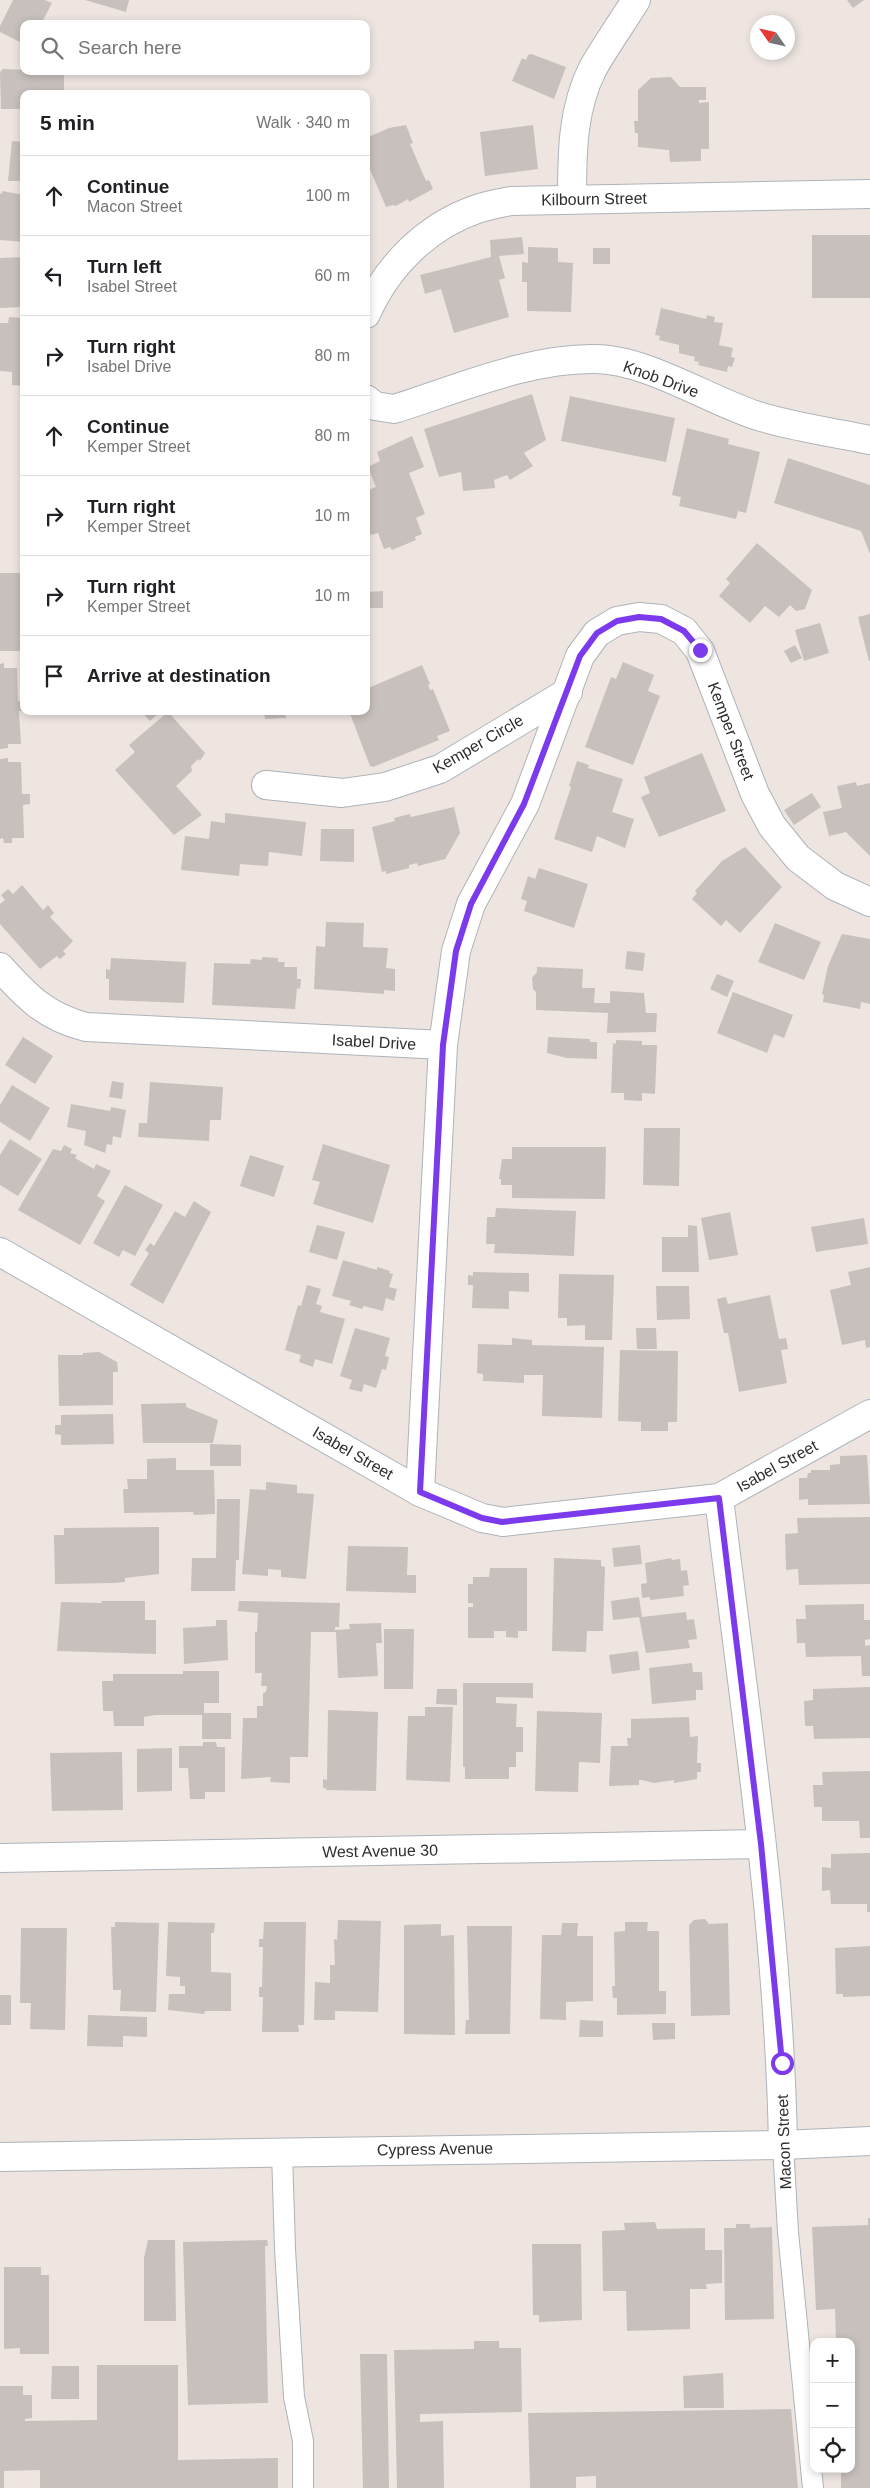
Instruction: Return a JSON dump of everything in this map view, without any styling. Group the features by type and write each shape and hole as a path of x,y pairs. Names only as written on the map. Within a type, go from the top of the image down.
{"street":[{"path":"572,199 572,145 578,109 593,69 636,0"},
{"name":"Kilbourn Street","path":"370,307 387,277 412,248 441,225 478,208 511,201 870,194"},
{"name":"Knob Drive","path":"370,402 375,406 394,409 530,366 561,360 598,359 637,367 756,415 870,440"},
{"name":"Kemper Street","path":"443,1045 456,951 471,904 524,804 568,692 580,656 597,633 617,621 639,617 661,619 684,631 700,650 755,794 772,826 798,858 835,886 870,902"},
{"name":"Kemper Circle","path":"266,785 342,793 385,787 440,769 568,692"},
{"name":"Isabel Drive","path":"0,967 30,1001 51,1014 86,1027 443,1045"},
{"path":"420,1492 443,1045"},
{"name":"Isabel Street","path":"0,1252 420,1492 482,1518 502,1522 719,1498 870,1414"},
{"name":"Macon Street","path":"719,1498 761,1844 782,2063 783,2145"},
{"name":"West Avenue 30","path":"0,1858 761,1844"},
{"name":"Cypress Avenue","path":"0,2158 282,2151 783,2145 870,2141"}],"lane":[{"name":"Macon Street","path":"783,2145 788,2232 813,2488"},
{"path":"282,2151 292,2367 294,2397 302,2441 304,2488"}],"building":[{"path":"13,0 45,0 52,3 43,20 20,20 20,42 0,32 0,26"},
{"path":"85,0 129,0 126,12"},
{"path":"847,0 864,0 853,8"},
{"path":"531,54 566,67 554,99 512,81 522,58 526,60 528,55"},
{"path":"3,69 20,70 20,75 64,75 64,90 20,90 20,109 1,109 0,72"},
{"path":"671,77 680,87 706,87 706,100 699,100 699,103 709,102 709,149 701,149 701,161 670,162 669,150 638,147 638,133 635,133 634,121 638,121 638,90 651,78"},
{"path":"406,125 413,143 410,144 426,181 429,180 433,189 409,202 408,199 396,206 386,207 370,169 370,136 389,128"},
{"path":"533,125 538,169 485,176 480,132"},
{"path":"12,141 20,142 20,181 8,181"},
{"path":"2,191 20,194 20,242 0,240 0,193 2,194"},
{"path":"812,235 870,235 870,298 812,298"},
{"path":"522,237 524,254 499,256 505,278 499,280 509,317 454,333 441,289 425,294 420,275 491,257 490,240"},
{"path":"528,247 558,248 558,262 573,263 571,312 527,311 527,282 522,282 522,262 528,263"},
{"path":"593,248 610,248 610,264 593,264"},
{"path":"20,257 20,307 0,308 0,258"},
{"path":"661,308 706,319 707,315 715,317 714,322 723,323 719,345 733,348 731,357 735,358 732,367 728,366 727,372 698,365 699,362 694,361 695,357 679,353 679,345 659,340 660,336 655,335"},
{"path":"9,317 20,318 20,386 12,385 12,372 0,371 0,323 8,323"},
{"path":"532,394 546,440 524,453 533,466 510,480 507,475 494,480 495,488 463,491 461,472 439,477 424,429"},
{"path":"570,396 675,418 666,462 561,441"},
{"path":"687,428 729,439 728,444 760,452 746,513 738,511 736,519 679,506 681,497 672,495"},
{"path":"412,436 424,467 409,473 425,514 416,518 422,534 415,537 416,540 392,550 390,547 384,549 378,533 371,535 370,533 370,489 376,487 370,472 370,466 380,461 377,452"},
{"path":"788,458 870,485 870,554 861,531 774,503"},
{"path":"757,543 812,590 805,609 796,611 790,605 779,617 765,606 750,623 719,596 730,583 726,579"},
{"path":"0,573 20,573 20,651 0,651"},
{"path":"383,591 383,608 370,608 370,592"},
{"path":"870,614 870,661 869,661 858,617"},
{"path":"820,623 829,653 804,661 795,630"},
{"path":"795,645 802,658 791,663 784,651"},
{"path":"623,662 654,675 648,691 660,696 633,765 585,747 611,677 616,679"},
{"path":"4,663 4,668 17,668 21,744 8,744 8,748 0,749 0,664"},
{"path":"422,665 430,684 428,685 430,690 433,689 450,731 437,736 439,740 373,767 370,766 351,715 370,715 370,687"},
{"path":"145,715 157,715 150,721"},
{"path":"164,715 171,715 205,753 200,761 198,759 191,766 192,771 176,786 202,815 174,835 115,770 135,752 129,745"},
{"path":"264,715 286,715 286,718 265,719"},
{"path":"702,753 726,811 659,837 641,797 650,793 644,777"},
{"path":"8,758 8,762 21,762 22,794 30,794 30,804 23,805 24,838 12,838 12,843 4,843 3,838 0,839 0,759"},
{"path":"577,761 589,765 588,768 623,779 612,812 634,819 625,848 597,836 592,852 554,839 571,787 569,786"},
{"path":"856,782 857,786 870,783 870,856 846,832 829,836 823,812 842,808 837,786"},
{"path":"812,793 821,807 794,825 784,810"},
{"path":"454,807 460,833 445,859 418,866 417,863 409,865 409,868 386,874 386,871 382,872 372,827 395,821 394,818 410,814 411,817"},
{"path":"225,813 306,822 302,856 269,852 268,866 240,864 239,876 181,870 185,836 209,839 211,821 225,823"},
{"path":"321,829 354,829 354,862 320,861"},
{"path":"745,847 782,887 740,933 726,920 721,926 692,899 697,893 695,891 722,861"},
{"path":"539,868 588,884 574,928 524,911 527,901 521,899 528,876 535,879"},
{"path":"22,885 43,910 48,905 54,913 50,917 73,941 63,951 66,954 60,959 57,956 40,969 0,924 0,904 5,900 1,895 8,889 13,894"},
{"path":"326,922 364,923 363,947 388,948 386,968 395,969 395,991 384,990 384,994 314,989 316,946 325,947"},
{"path":"775,923 821,942 804,980 758,962"},
{"path":"842,934 870,939 870,1004 861,1002 860,1009 823,1002 824,995 822,994 828,966"},
{"path":"627,951 645,953 643,971 625,969"},
{"path":"262,957 278,958 278,962 285,962 284,967 297,967 297,979 301,979 300,989 297,988 295,1009 212,1005 214,963 250,964 251,959 262,960"},
{"path":"111,958 186,962 184,1003 109,1000 109,979 106,979 106,969 110,970"},
{"path":"537,967 583,969 582,988 595,988 594,1003 610,1003 610,991 644,993 646,1013 657,1013 656,1032 607,1033 608,1013 536,1010 536,992 533,989 532,978 537,972"},
{"path":"717,974 734,981 727,997 710,989"},
{"path":"733,992 793,1015 784,1038 774,1034 767,1053 717,1033"},
{"path":"23,1037 53,1056 35,1084 5,1065"},
{"path":"548,1037 590,1039 590,1042 597,1042 597,1059 567,1058 547,1053"},
{"path":"616,1040 642,1041 642,1045 657,1045 655,1094 642,1093 642,1101 624,1100 624,1093 611,1093 613,1043 616,1044"},
{"path":"112,1081 124,1083 122,1099 109,1097"},
{"path":"150,1082 223,1087 221,1120 210,1120 209,1141 138,1137 139,1123 147,1123"},
{"path":"12,1085 50,1108 30,1141 0,1122 0,1105"},
{"path":"71,1104 110,1111 111,1107 126,1110 121,1138 113,1136 112,1145 107,1144 105,1153 84,1145 86,1131 67,1127"},
{"path":"644,1128 680,1128 679,1186 643,1185"},
{"path":"10,1139 42,1159 18,1196 0,1185 0,1155"},
{"path":"323,1144 390,1165 373,1223 313,1204 320,1182 312,1180"},
{"path":"64,1145 72,1149 70,1153 77,1155 75,1158 94,1169 96,1164 111,1171 97,1196 105,1201 80,1245 18,1210 53,1149 61,1151"},
{"path":"512,1147 606,1147 605,1199 512,1198 512,1185 501,1185 501,1179 499,1179 502,1159 512,1159"},
{"path":"250,1155 284,1166 274,1197 240,1186"},
{"path":"125,1185 163,1205 135,1256 123,1250 119,1257 93,1243"},
{"path":"194,1201 211,1212 163,1304 130,1285 149,1253 145,1250 150,1243 154,1246 175,1211 185,1217"},
{"path":"496,1208 576,1211 574,1256 494,1253 495,1244 486,1244 487,1217 495,1217"},
{"path":"730,1212 738,1255 709,1260 701,1218"},
{"path":"864,1218 868,1244 816,1252 811,1227"},
{"path":"317,1225 345,1232 337,1260 309,1252"},
{"path":"688,1225 697,1226 699,1272 662,1272 662,1237 688,1237"},
{"path":"343,1260 377,1270 377,1267 390,1271 389,1273 393,1274 389,1287 397,1289 394,1301 386,1298 383,1311 364,1306 362,1309 349,1305 351,1301 332,1296"},
{"path":"870,1267 870,1347 866,1348 865,1340 842,1345 830,1290 851,1285 848,1272"},
{"path":"473,1272 529,1273 529,1292 509,1291 509,1309 472,1308 473,1285 468,1285 468,1275 473,1276"},
{"path":"559,1274 614,1275 612,1340 585,1340 585,1325 567,1326 567,1318 558,1318"},
{"path":"307,1285 321,1289 316,1304 322,1306 320,1312 345,1319 332,1364 315,1359 313,1367 299,1362 301,1355 285,1350 298,1305 301,1306"},
{"path":"656,1286 689,1286 690,1319 657,1320"},
{"path":"770,1295 779,1339 786,1338 788,1349 781,1350 787,1383 739,1392 728,1333 724,1333 717,1299 726,1297 728,1304"},
{"path":"355,1328 390,1338 385,1356 389,1357 386,1370 382,1369 376,1388 364,1384 362,1392 349,1389 352,1380 340,1376"},
{"path":"636,1328 656,1328 657,1349 637,1349"},
{"path":"512,1338 532,1340 532,1345 604,1347 602,1418 542,1416 543,1375 524,1375 524,1383 483,1381 483,1374 477,1373 478,1344 512,1345"},
{"path":"620,1350 678,1351 677,1422 668,1422 668,1431 641,1431 641,1422 618,1421"},
{"path":"99,1352 117,1362 118,1372 113,1372 113,1405 59,1406 58,1355 83,1355 83,1353"},
{"path":"186,1403 186,1407 218,1420 213,1443 143,1443 141,1404"},
{"path":"113,1414 114,1444 61,1445 61,1435 55,1434 55,1425 61,1425 61,1415"},
{"path":"210,1444 241,1445 241,1466 210,1466"},
{"path":"867,1455 870,1504 808,1505 808,1499 799,1500 799,1478 807,1478 811,1470 830,1470 830,1465 840,1464 840,1456"},
{"path":"176,1458 176,1470 214,1470 215,1514 194,1515 193,1512 124,1513 123,1489 128,1489 127,1479 147,1479 147,1459"},
{"path":"266,1482 297,1485 297,1493 314,1494 306,1579 281,1577 281,1570 268,1569 268,1576 242,1574 250,1489 266,1490"},
{"path":"217,1499 240,1499 239,1560 236,1560 235,1591 191,1591 192,1558 216,1558"},
{"path":"870,1517 870,1584 799,1585 798,1569 786,1570 785,1534 798,1533 797,1518"},
{"path":"159,1527 159,1574 125,1578 125,1582 55,1584 54,1535 64,1535 64,1528"},
{"path":"640,1545 642,1564 614,1567 612,1548"},
{"path":"348,1546 408,1547 407,1575 416,1575 416,1593 346,1591"},
{"path":"554,1558 601,1560 601,1566 605,1567 603,1631 587,1631 586,1652 552,1651"},
{"path":"671,1558 672,1560 680,1559 681,1571 687,1570 689,1585 683,1586 684,1596 650,1600 650,1597 642,1598 641,1584 647,1583 645,1563"},
{"path":"490,1568 527,1568 527,1631 518,1631 518,1638 506,1637 506,1631 494,1631 494,1638 468,1638 468,1607 473,1607 473,1603 468,1603 468,1584 473,1584 473,1577 489,1577"},
{"path":"639,1597 642,1617 686,1612 687,1620 694,1619 697,1639 688,1640 690,1648 646,1653 639,1617 613,1620 611,1601"},
{"path":"101,1601 145,1601 145,1620 156,1620 156,1654 57,1651 61,1602 102,1603"},
{"path":"239,1601 340,1603 339,1627 335,1627 335,1630 350,1629 349,1624 381,1623 382,1643 376,1643 378,1676 338,1678 336,1632 311,1632 308,1757 290,1757 290,1783 270,1782 271,1777 241,1779 243,1718 257,1718 257,1706 263,1706 263,1693 266,1692 267,1686 261,1686 262,1673 255,1673 255,1632 257,1632 258,1613 238,1611"},
{"path":"864,1604 864,1620 870,1620 870,1639 865,1640 865,1646 870,1645 870,1676 862,1676 861,1656 806,1657 805,1643 797,1643 796,1619 806,1619 805,1605"},
{"path":"216,1620 227,1620 228,1660 184,1664 183,1628 216,1626"},
{"path":"384,1629 414,1629 413,1689 384,1689"},
{"path":"638,1651 640,1670 612,1674 609,1655"},
{"path":"692,1663 693,1672 702,1672 703,1690 696,1690 696,1700 652,1704 649,1668"},
{"path":"183,1671 219,1671 219,1703 204,1703 204,1713 231,1713 231,1739 202,1739 202,1715 155,1715 144,1717 144,1726 114,1726 113,1711 103,1711 102,1681 113,1681 113,1674 183,1674"},
{"path":"463,1683 533,1683 533,1698 496,1697 496,1703 517,1704 516,1727 523,1727 523,1752 516,1752 516,1767 509,1767 509,1779 465,1779 465,1767 463,1767"},
{"path":"870,1687 870,1738 814,1739 813,1726 805,1726 804,1701 813,1700 813,1689"},
{"path":"437,1689 457,1689 457,1705 436,1704"},
{"path":"425,1707 453,1707 450,1782 406,1780 408,1716 425,1716"},
{"path":"328,1710 378,1712 376,1791 326,1790 326,1788 323,1788 323,1779 327,1780"},
{"path":"537,1711 602,1713 600,1763 579,1762 578,1792 535,1791"},
{"path":"689,1717 690,1737 698,1736 697,1763 701,1763 701,1772 697,1772 697,1779 674,1783 674,1780 654,1783 639,1780 639,1785 609,1786 611,1746 628,1746 627,1738 631,1738 631,1719"},
{"path":"203,1742 216,1742 217,1747 225,1747 225,1792 205,1792 205,1799 190,1799 188,1768 179,1768 179,1746 203,1746"},
{"path":"172,1748 172,1791 137,1792 137,1749"},
{"path":"122,1752 123,1810 52,1811 50,1753"},
{"path":"870,1771 870,1838 860,1838 859,1821 822,1821 822,1807 814,1807 813,1785 823,1785 822,1772"},
{"path":"870,1853 870,1912 867,1912 867,1904 831,1904 830,1890 822,1891 822,1867 831,1868 831,1854"},
{"path":"705,1919 709,1924 728,1923 730,2015 691,2016 689,1925 694,1920"},
{"path":"338,1920 381,1921 378,2012 335,2011 335,2020 314,2020 315,1982 330,1983 330,1965 335,1965 334,1939 337,1940"},
{"path":"115,1922 159,1923 156,2012 120,2011 121,1990 113,1990 111,1927 115,1927"},
{"path":"168,1922 215,1923 214,1933 211,1933 211,1972 231,1973 231,2011 205,2011 204,2014 168,2010 169,1994 185,1994 185,1986 180,1986 180,1977 166,1976"},
{"path":"264,1922 306,1922 304,2025 298,2025 299,2032 262,2032 263,1997 259,1997 259,1987 262,1987 263,1947 259,1947 259,1939 263,1939"},
{"path":"625,1922 648,1922 647,1931 659,1931 659,1991 666,1991 666,2014 617,2015 617,1998 613,1998 612,1986 615,1986 614,1932 625,1931"},
{"path":"562,1923 578,1923 577,1936 593,1936 593,2001 566,2002 566,2020 540,2019 542,1935 561,1935"},
{"path":"441,1924 441,1936 454,1935 455,2035 404,2034 404,1925"},
{"path":"467,1926 512,1926 510,2034 465,2034 466,2020 469,2020"},
{"path":"21,1928 67,1928 65,2030 30,2029 31,2003 20,2003"},
{"path":"870,1946 870,1996 843,1997 843,1994 836,1994 835,1948"},
{"path":"0,1995 11,1995 11,2025 0,2025"},
{"path":"88,2015 147,2017 147,2037 123,2036 123,2047 87,2046"},
{"path":"580,2020 603,2021 603,2037 579,2037"},
{"path":"652,2023 675,2023 675,2039 653,2040"},
{"path":"868,2218 870,2218 870,2488 841,2488 841,2473 855,2473 855,2338 836,2338 835,2309 816,2310 812,2227 868,2225"},
{"path":"655,2222 657,2229 705,2228 705,2250 722,2250 722,2283 706,2284 707,2289 690,2289 690,2329 627,2331 626,2291 603,2291 602,2231 625,2230 624,2223"},
{"path":"736,2224 750,2224 750,2228 772,2227 774,2319 725,2320 724,2228 736,2228"},
{"path":"148,2240 175,2240 176,2321 144,2321 144,2258"},
{"path":"267,2240 268,2246 265,2246 268,2403 188,2405 183,2242"},
{"path":"532,2244 581,2244 582,2320 539,2322 539,2315 533,2315"},
{"path":"4,2267 41,2267 41,2275 49,2275 49,2354 20,2354 20,2348 4,2349"},
{"path":"474,2341 499,2341 499,2348 521,2348 522,2412 420,2414 420,2422 443,2421 444,2488 397,2488 394,2350 474,2349"},
{"path":"360,2354 387,2354 389,2488 363,2488"},
{"path":"97,2365 178,2365 178,2460 278,2458 278,2488 40,2488 40,2470 4,2471 4,2488 0,2488 0,2386 23,2386 23,2395 32,2395 32,2418 25,2419 25,2421 97,2420"},
{"path":"52,2366 79,2366 79,2399 51,2399"},
{"path":"723,2373 724,2408 684,2408 683,2376"},
{"path":"791,2409 798,2488 596,2488 596,2476 576,2477 576,2488 530,2488 528,2413"}],"route":[{"path":"700,650 684,631 661,619 639,617 617,621 597,633 580,656 568,692 524,804 471,904 456,951 452,995 443,1045 420,1492 482,1518 502,1522 719,1498 761,1844 782,2063"}]}
